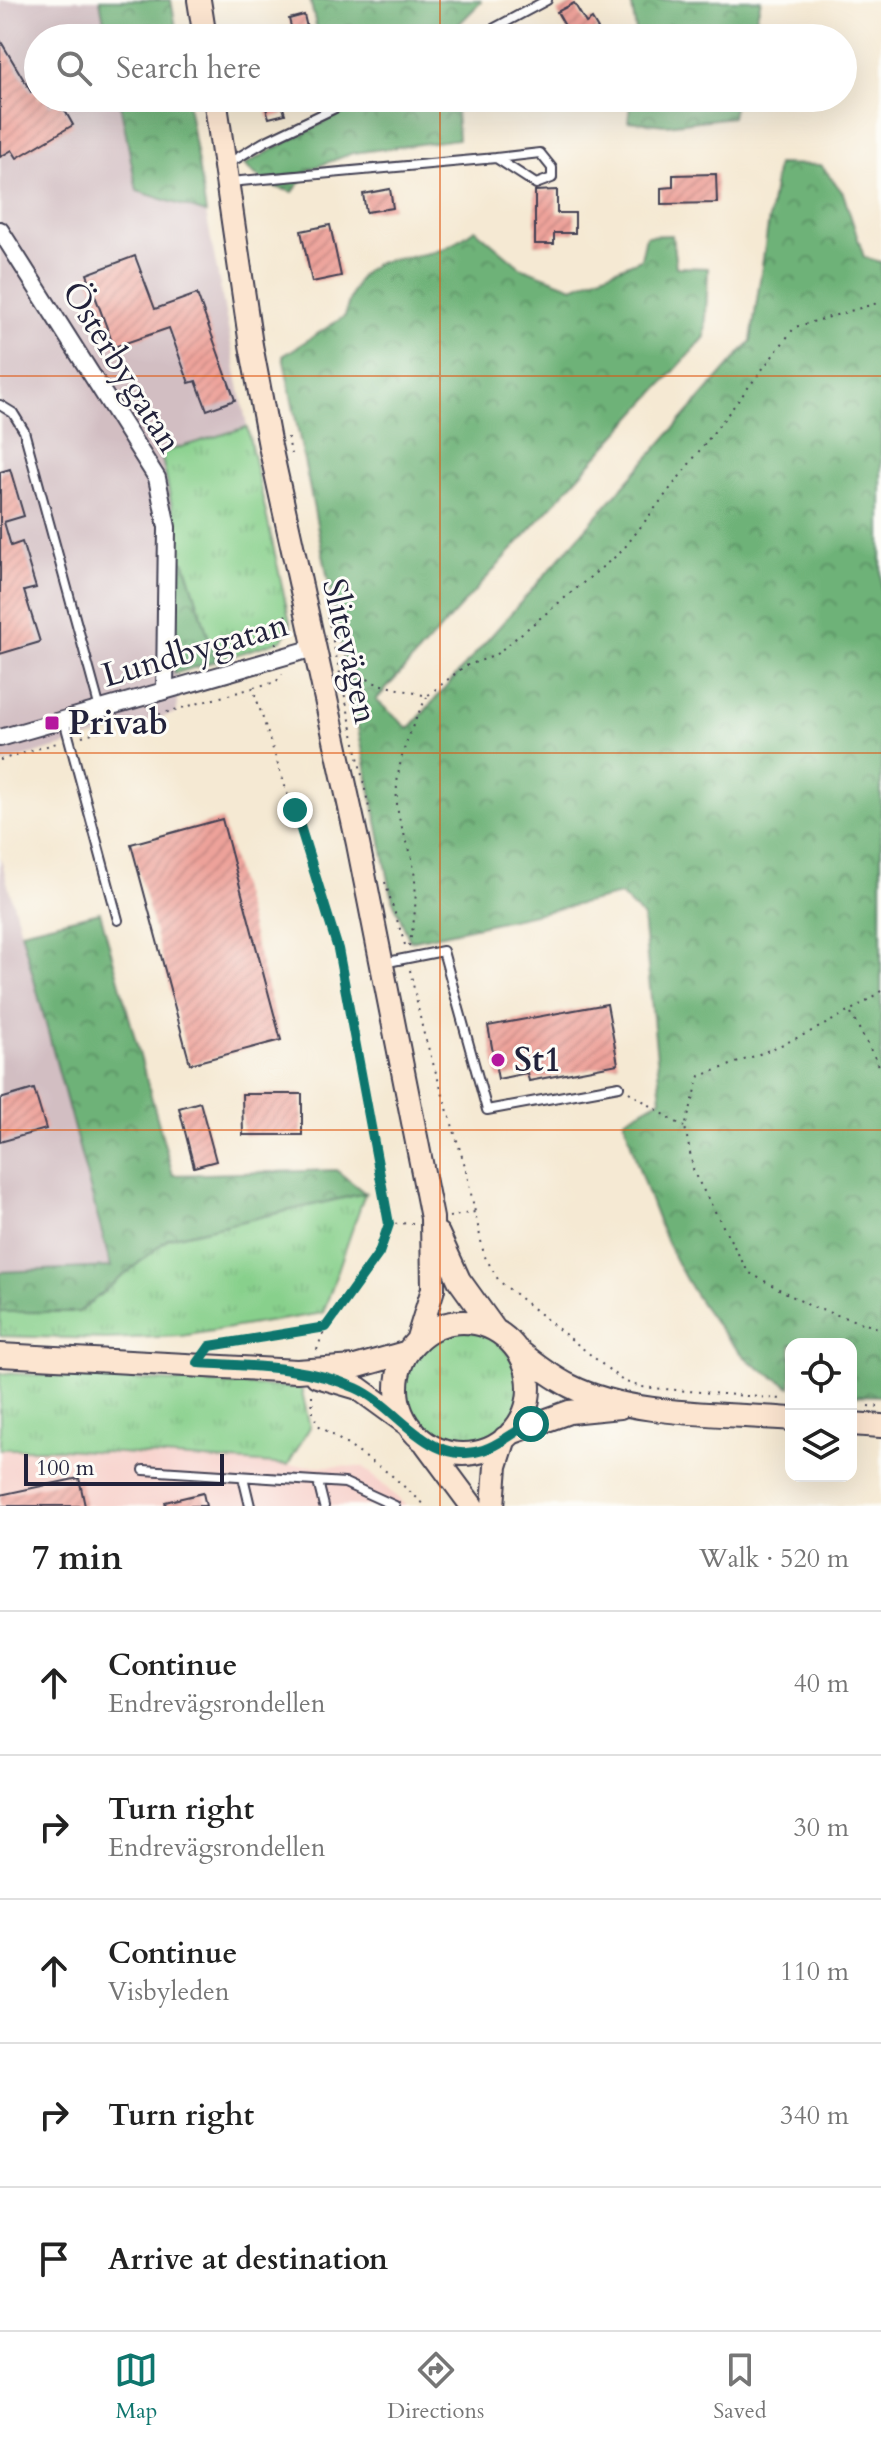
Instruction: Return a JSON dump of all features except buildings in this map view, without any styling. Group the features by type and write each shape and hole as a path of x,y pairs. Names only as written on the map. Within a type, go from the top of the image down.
{"main road":[{"path":"199,0 203,24"},
{"name":"Slitevägen","path":"217,112 254,359 326,648 382,963 432,1219 433,1289 412,1346"},
{"name":"Slitevägen","path":"432,1219 459,1280 495,1330"},
{"path":"0,1355 355,1367 412,1346 434,1329 454,1323 475,1323 495,1330 517,1350 572,1387 634,1406"},
{"path":"412,1346 397,1385 400,1406 472,1506"},
{"path":"493,1506 496,1466 508,1435 523,1414 529,1392 526,1370 517,1350"},
{"path":"306,1365 358,1388 443,1450 465,1453 486,1449 508,1435 569,1412 634,1406 785,1419"},
{"path":"857,1424 881,1426"}],"street":[{"name":"Österbygatan","path":"0,230 157,478 167,527 165,690"},
{"name":"Lundbygatan","path":"0,738 326,648"}],"lane":[{"path":"502,24 547,0"},
{"path":"228,173 264,142 327,112"},
{"path":"228,173 540,153 552,168 552,178 536,184 496,158"},
{"path":"0,405 13,413 24,431 100,709"},
{"path":"64,719 118,920"},
{"path":"382,963 443,951 487,1110 619,1086"},
{"path":"144,1470 345,1483 395,1506"},
{"path":"243,1477 250,1506"},
{"path":"318,1482 324,1506"}],"path":[{"path":"407,957 417,913 413,860 398,814 398,785 409,729 427,696 465,666 494,656 622,551 795,327 881,302"},
{"path":"287,435 294,466"},
{"path":"323,605 326,648 372,820"},
{"path":"326,648 371,682 427,696"},
{"path":"0,760 253,688 338,949 389,1224 379,1253 326,1327 306,1365"},
{"path":"385,882 407,957 423,1031 465,1166 484,1255 499,1281 623,1381 641,1387 785,1399"},
{"path":"881,991 850,1013 761,1055 700,1076 685,1127 694,1173 748,1272 812,1307 881,1329"},
{"path":"850,1013 881,1069"},
{"path":"619,1086 685,1127"},
{"path":"389,1224 475,1212"},
{"path":"198,1363 210,1346 326,1327"},
{"path":"313,1390 313,1413 318,1425 390,1474 426,1506"}],"shaded area":[{"path":"0,0 100,0 104,24 24,24 24,112 122,112 137,191 206,213 247,427 161,453 176,526 177,713 0,764"},
{"path":"0,856 88,1171 112,1267 0,1272"},
{"path":"0,1449 63,1449 288,1465 364,1467 406,1506 0,1506"}],"green space":[{"path":"100,0 171,0 175,24 104,24"},
{"path":"310,0 481,2 459,24 316,24"},
{"path":"631,0 761,0 755,24 635,24"},
{"path":"122,112 189,112 206,213 137,191"},
{"path":"335,112 456,112 458,139 353,153 310,169 293,192 268,185 244,165 336,116"},
{"path":"629,112 733,112 732,117 666,125 628,121"},
{"path":"777,164 821,165 843,193 864,257 881,262 881,1396 857,1395 857,1338 785,1338 785,1384 767,1373 745,1357 721,1331 684,1276 644,1185 624,1120 661,1099 643,917 621,895 410,941 393,901 283,356 345,316 352,293 369,268 380,262 443,249 475,229 520,267 573,287 641,259 646,236 672,235 676,267 708,268 705,337 376,700 409,729 751,341"},
{"path":"247,427 291,627 282,640 216,661 185,563 175,557 176,526 161,453"},
{"path":"175,557 185,563 216,661 174,674"},
{"path":"100,912 173,1175 336,1170 365,1193 169,1238 79,1312 0,1312 0,1272 111,1267 21,931"},
{"path":"365,1193 323,1313 182,1336 106,1339 0,1336 0,1312 79,1312 169,1238"},
{"path":"462,1331 484,1335 503,1348 516,1367 520,1389 516,1411 503,1430 484,1443 462,1447 440,1443 421,1430 408,1411 404,1389 408,1367 421,1348 440,1335"},
{"path":"0,1373 301,1388 310,1427 288,1465 63,1449 0,1449"}],"place":[{"name":"Privab","path":"52,723"},
{"name":"St1","path":"498,1060"}],"route":[{"path":"295,810 338,949 376,1154 387,1196 389,1224 379,1253 326,1327 210,1346 198,1363 297,1371 358,1388 378,1400 423,1440 450,1452 472,1453 486,1449 531,1424"}]}
